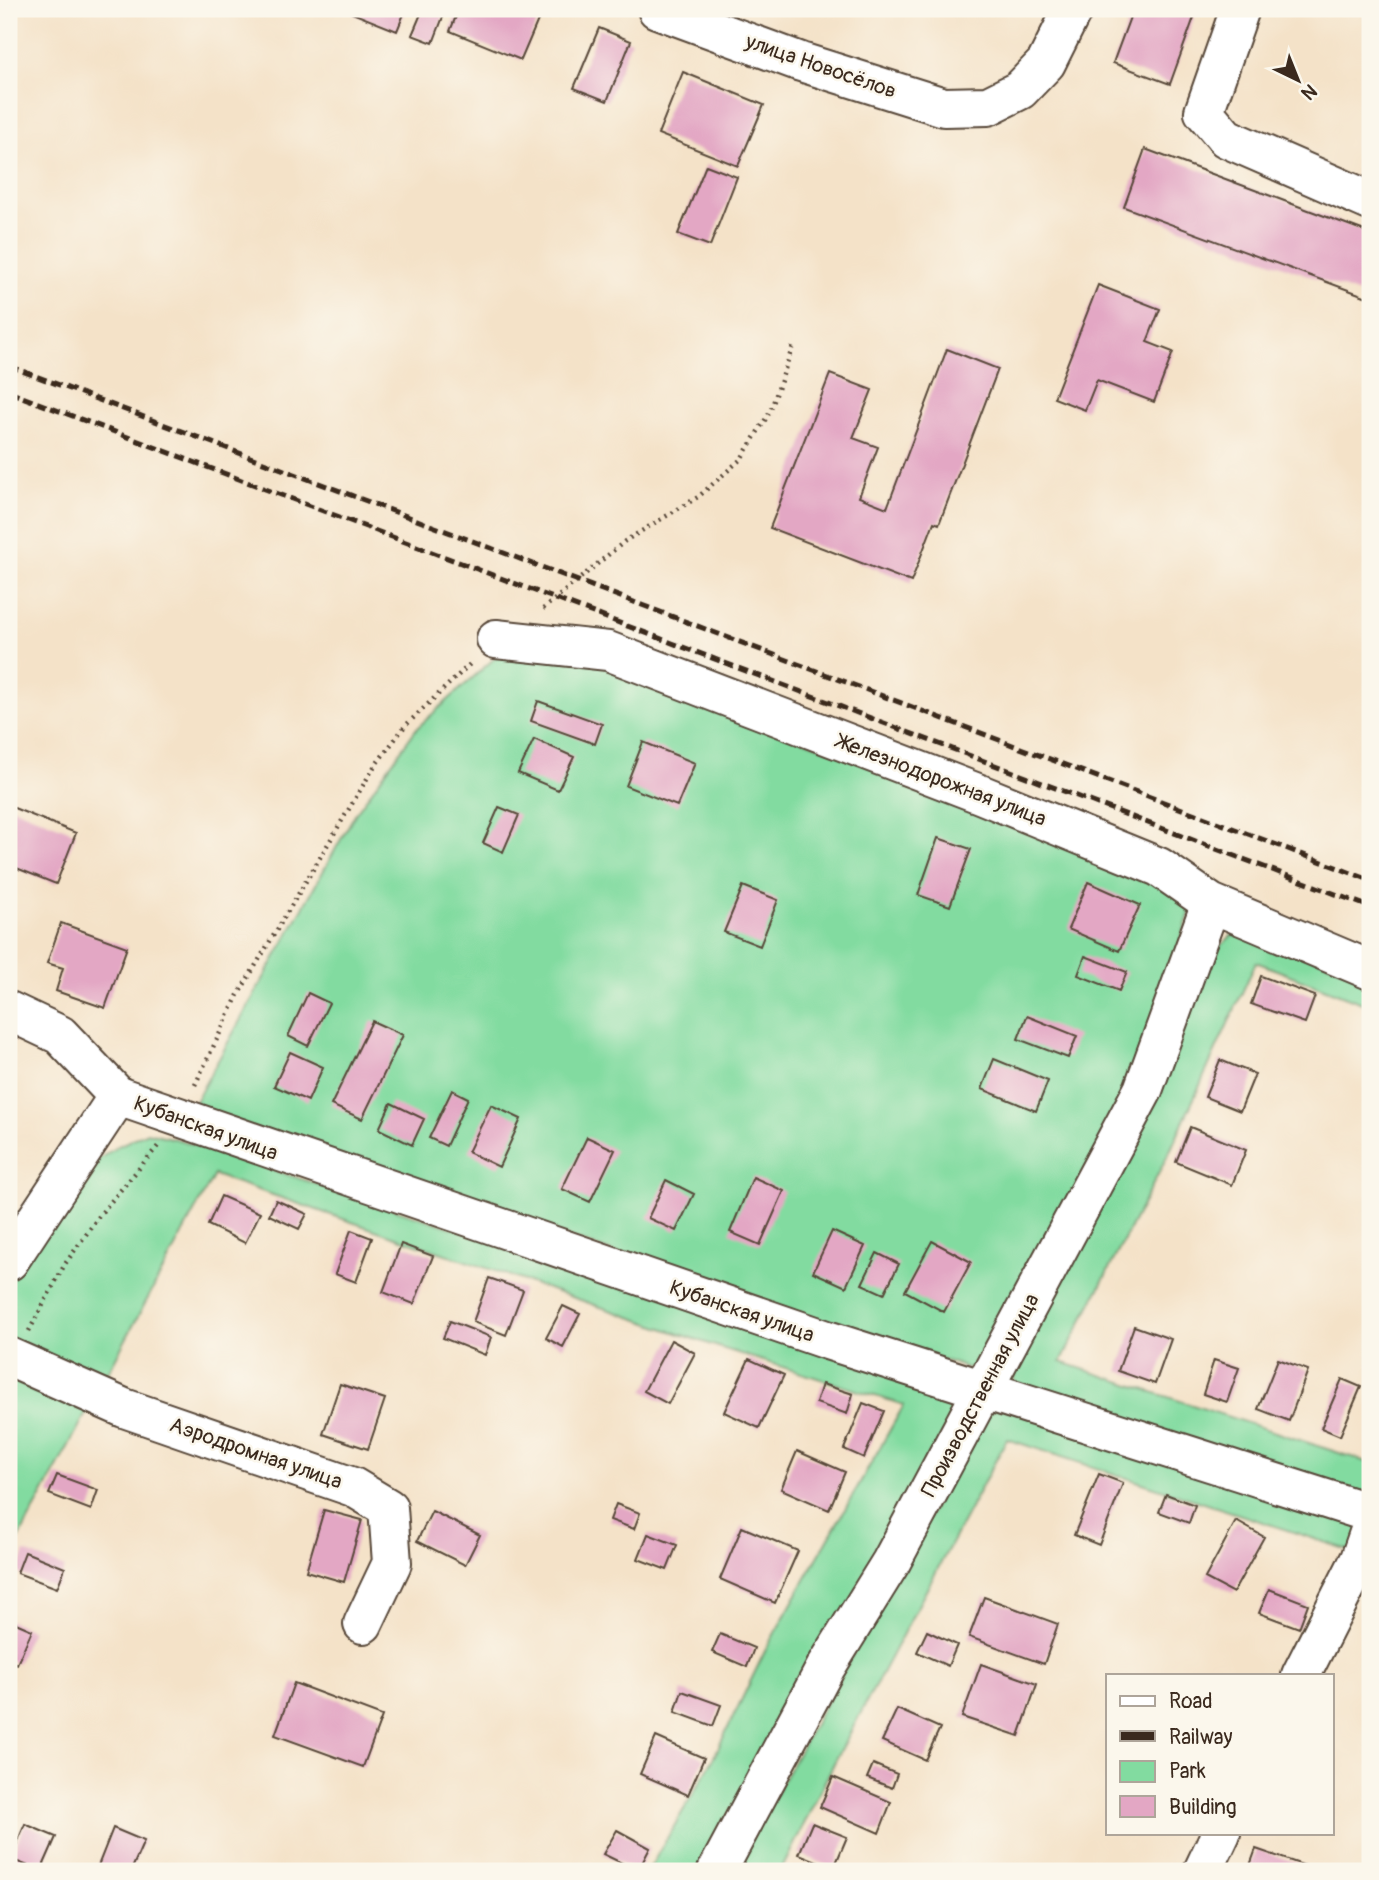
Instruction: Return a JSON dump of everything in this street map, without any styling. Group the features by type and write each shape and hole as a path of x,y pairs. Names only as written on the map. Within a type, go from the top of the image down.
{"street":[{"name":"улица Новосёлов","path":"657,9 801,62 944,107 988,106 1020,90 1046,63 1073,9"},
{"path":"1240,9 1204,112 1226,138 1370,201"},
{"name":"Железнодорожная улица","path":"496,639 608,651 980,794 1159,867 1211,904 1370,970"},
{"name":"Производственная улица","path":"717,1871 826,1667 891,1562 1143,1090 1211,904"},
{"path":"9,1011 61,1035 118,1097 9,1261"},
{"name":"Кубанская улица","path":"118,1097 827,1340 1370,1513"},
{"name":"Аэродромная улица","path":"11,1358 124,1408 353,1487 388,1508 393,1563 363,1624"},
{"path":"1302,1674 1360,1559 1370,1530"},
{"path":"1203,1871 1221,1834"}],"path":[{"path":"11,1358 65,1264 102,1212 178,1118 238,995 374,767 405,726 496,639 556,599 625,541 698,498 741,459 770,412 793,346"}],"green space":[{"path":"498,655 584,658 1155,872 1193,904 1132,1082 983,1373 603,1249 191,1109 355,814 417,728"},
{"path":"1232,935 1262,936 1370,980 1370,1006 1256,962 1170,1151 1061,1362 1370,1463 1370,1497 1014,1382 1012,1363 1204,962"},
{"path":"147,1132 180,1140 946,1387 959,1413 700,1871 648,1871 711,1763 767,1647 904,1405 718,1347 214,1175 9,1557 9,1284 80,1172 118,1146"},
{"path":"1003,1408 1370,1524 1370,1557 1007,1439 834,1763 781,1871 733,1871 987,1411"}],"building":[{"path":"353,9 406,9 397,31 352,13"},
{"path":"423,9 446,9 433,43 412,35"},
{"path":"459,9 530,9 541,13 521,60 450,31"},
{"path":"1133,9 1197,9 1170,84 1113,63"},
{"path":"599,28 631,41 607,101 574,88"},
{"path":"683,72 764,105 738,166 658,134"},
{"path":"1145,149 1370,233 1370,298 1124,207"},
{"path":"706,165 737,177 710,246 678,234"},
{"path":"1098,285 1160,309 1147,342 1173,352 1154,402 1097,380 1085,410 1054,398"},
{"path":"947,349 998,369 939,524 934,522 911,582 770,528 830,374 872,390 853,438 878,447 859,497 887,508"},
{"path":"538,701 602,724 595,744 531,721"},
{"path":"534,739 574,757 558,790 518,773"},
{"path":"643,742 695,763 677,806 626,786"},
{"path":"9,806 76,833 56,884 9,865"},
{"path":"499,807 519,815 503,852 483,843"},
{"path":"938,838 971,849 950,906 918,895"},
{"path":"1088,882 1140,905 1119,951 1068,929"},
{"path":"743,886 778,900 760,946 724,932"},
{"path":"61,923 127,947 105,1008 56,991 63,968 47,963"},
{"path":"1085,956 1127,972 1119,991 1078,975"},
{"path":"1261,976 1315,996 1305,1023 1251,1004"},
{"path":"308,993 329,1003 308,1046 288,1036"},
{"path":"1027,1016 1077,1036 1068,1058 1018,1039"},
{"path":"372,1021 403,1035 362,1119 331,1105"},
{"path":"290,1052 323,1067 308,1101 274,1086"},
{"path":"994,1059 1048,1081 1036,1111 982,1089"},
{"path":"1220,1060 1255,1074 1240,1111 1205,1097"},
{"path":"452,1090 468,1098 446,1146 429,1138"},
{"path":"391,1103 424,1119 412,1145 379,1129"},
{"path":"491,1105 521,1119 499,1167 468,1152"},
{"path":"1190,1127 1246,1150 1232,1185 1176,1162"},
{"path":"587,1137 615,1150 590,1202 562,1189"},
{"path":"753,1177 784,1191 760,1245 730,1232"},
{"path":"666,1180 694,1194 676,1231 648,1218"},
{"path":"221,1196 260,1213 245,1243 208,1225"},
{"path":"276,1200 307,1214 299,1229 269,1215"},
{"path":"351,1230 372,1238 356,1282 335,1274"},
{"path":"832,1231 865,1246 846,1287 813,1272"},
{"path":"932,1241 971,1262 944,1312 905,1291"},
{"path":"401,1244 433,1256 414,1304 383,1292"},
{"path":"877,1253 899,1264 884,1294 862,1284"},
{"path":"489,1278 523,1290 506,1335 473,1322"},
{"path":"563,1306 580,1314 563,1347 546,1338"},
{"path":"450,1321 491,1337 485,1355 443,1338"},
{"path":"1134,1326 1171,1339 1155,1384 1118,1371"},
{"path":"671,1340 695,1353 668,1404 644,1391"},
{"path":"749,1359 784,1375 759,1428 724,1412"},
{"path":"1278,1359 1308,1370 1289,1421 1258,1409"},
{"path":"1214,1360 1239,1368 1227,1402 1203,1394"},
{"path":"1342,1379 1361,1387 1340,1436 1321,1428"},
{"path":"340,1384 385,1399 368,1449 323,1434"},
{"path":"822,1384 853,1394 847,1414 816,1403"},
{"path":"863,1403 884,1411 864,1458 844,1449"},
{"path":"797,1451 845,1472 829,1510 781,1489"},
{"path":"1099,1474 1123,1483 1099,1545 1074,1535"},
{"path":"57,1475 98,1490 91,1510 49,1494"},
{"path":"1166,1494 1195,1505 1189,1523 1159,1512"},
{"path":"616,1504 640,1513 634,1529 610,1520"},
{"path":"324,1510 362,1520 344,1582 306,1571"},
{"path":"432,1511 480,1535 465,1565 417,1541"},
{"path":"1236,1521 1264,1537 1233,1593 1205,1578"},
{"path":"742,1527 798,1551 775,1603 720,1579"},
{"path":"648,1534 677,1545 667,1570 638,1559"},
{"path":"25,1552 65,1568 57,1588 17,1573"},
{"path":"1269,1589 1308,1604 1299,1628 1259,1613"},
{"path":"984,1597 1058,1624 1044,1664 969,1637"},
{"path":"9,1620 32,1630 17,1664 9,1660"},
{"path":"927,1631 957,1645 948,1666 917,1652"},
{"path":"720,1634 754,1648 747,1667 712,1652"},
{"path":"981,1664 1037,1684 1019,1736 962,1717"},
{"path":"294,1683 382,1716 363,1767 275,1735"},
{"path":"682,1691 721,1705 713,1726 675,1712"},
{"path":"897,1709 940,1728 925,1760 882,1741"},
{"path":"656,1737 704,1758 688,1795 640,1774"},
{"path":"873,1764 897,1774 892,1788 867,1778"},
{"path":"833,1777 891,1802 879,1833 820,1807"},
{"path":"812,1823 847,1837 834,1868 799,1854"},
{"path":"25,1824 56,1837 41,1871 10,1859"},
{"path":"113,1828 144,1841 131,1871 96,1871"},
{"path":"617,1830 650,1848 638,1871 603,1854"},
{"path":"1256,1849 1320,1871 1248,1871"}],"railway":[{"path":"9,366 1370,880"},
{"path":"9,392 1370,907"}]}
